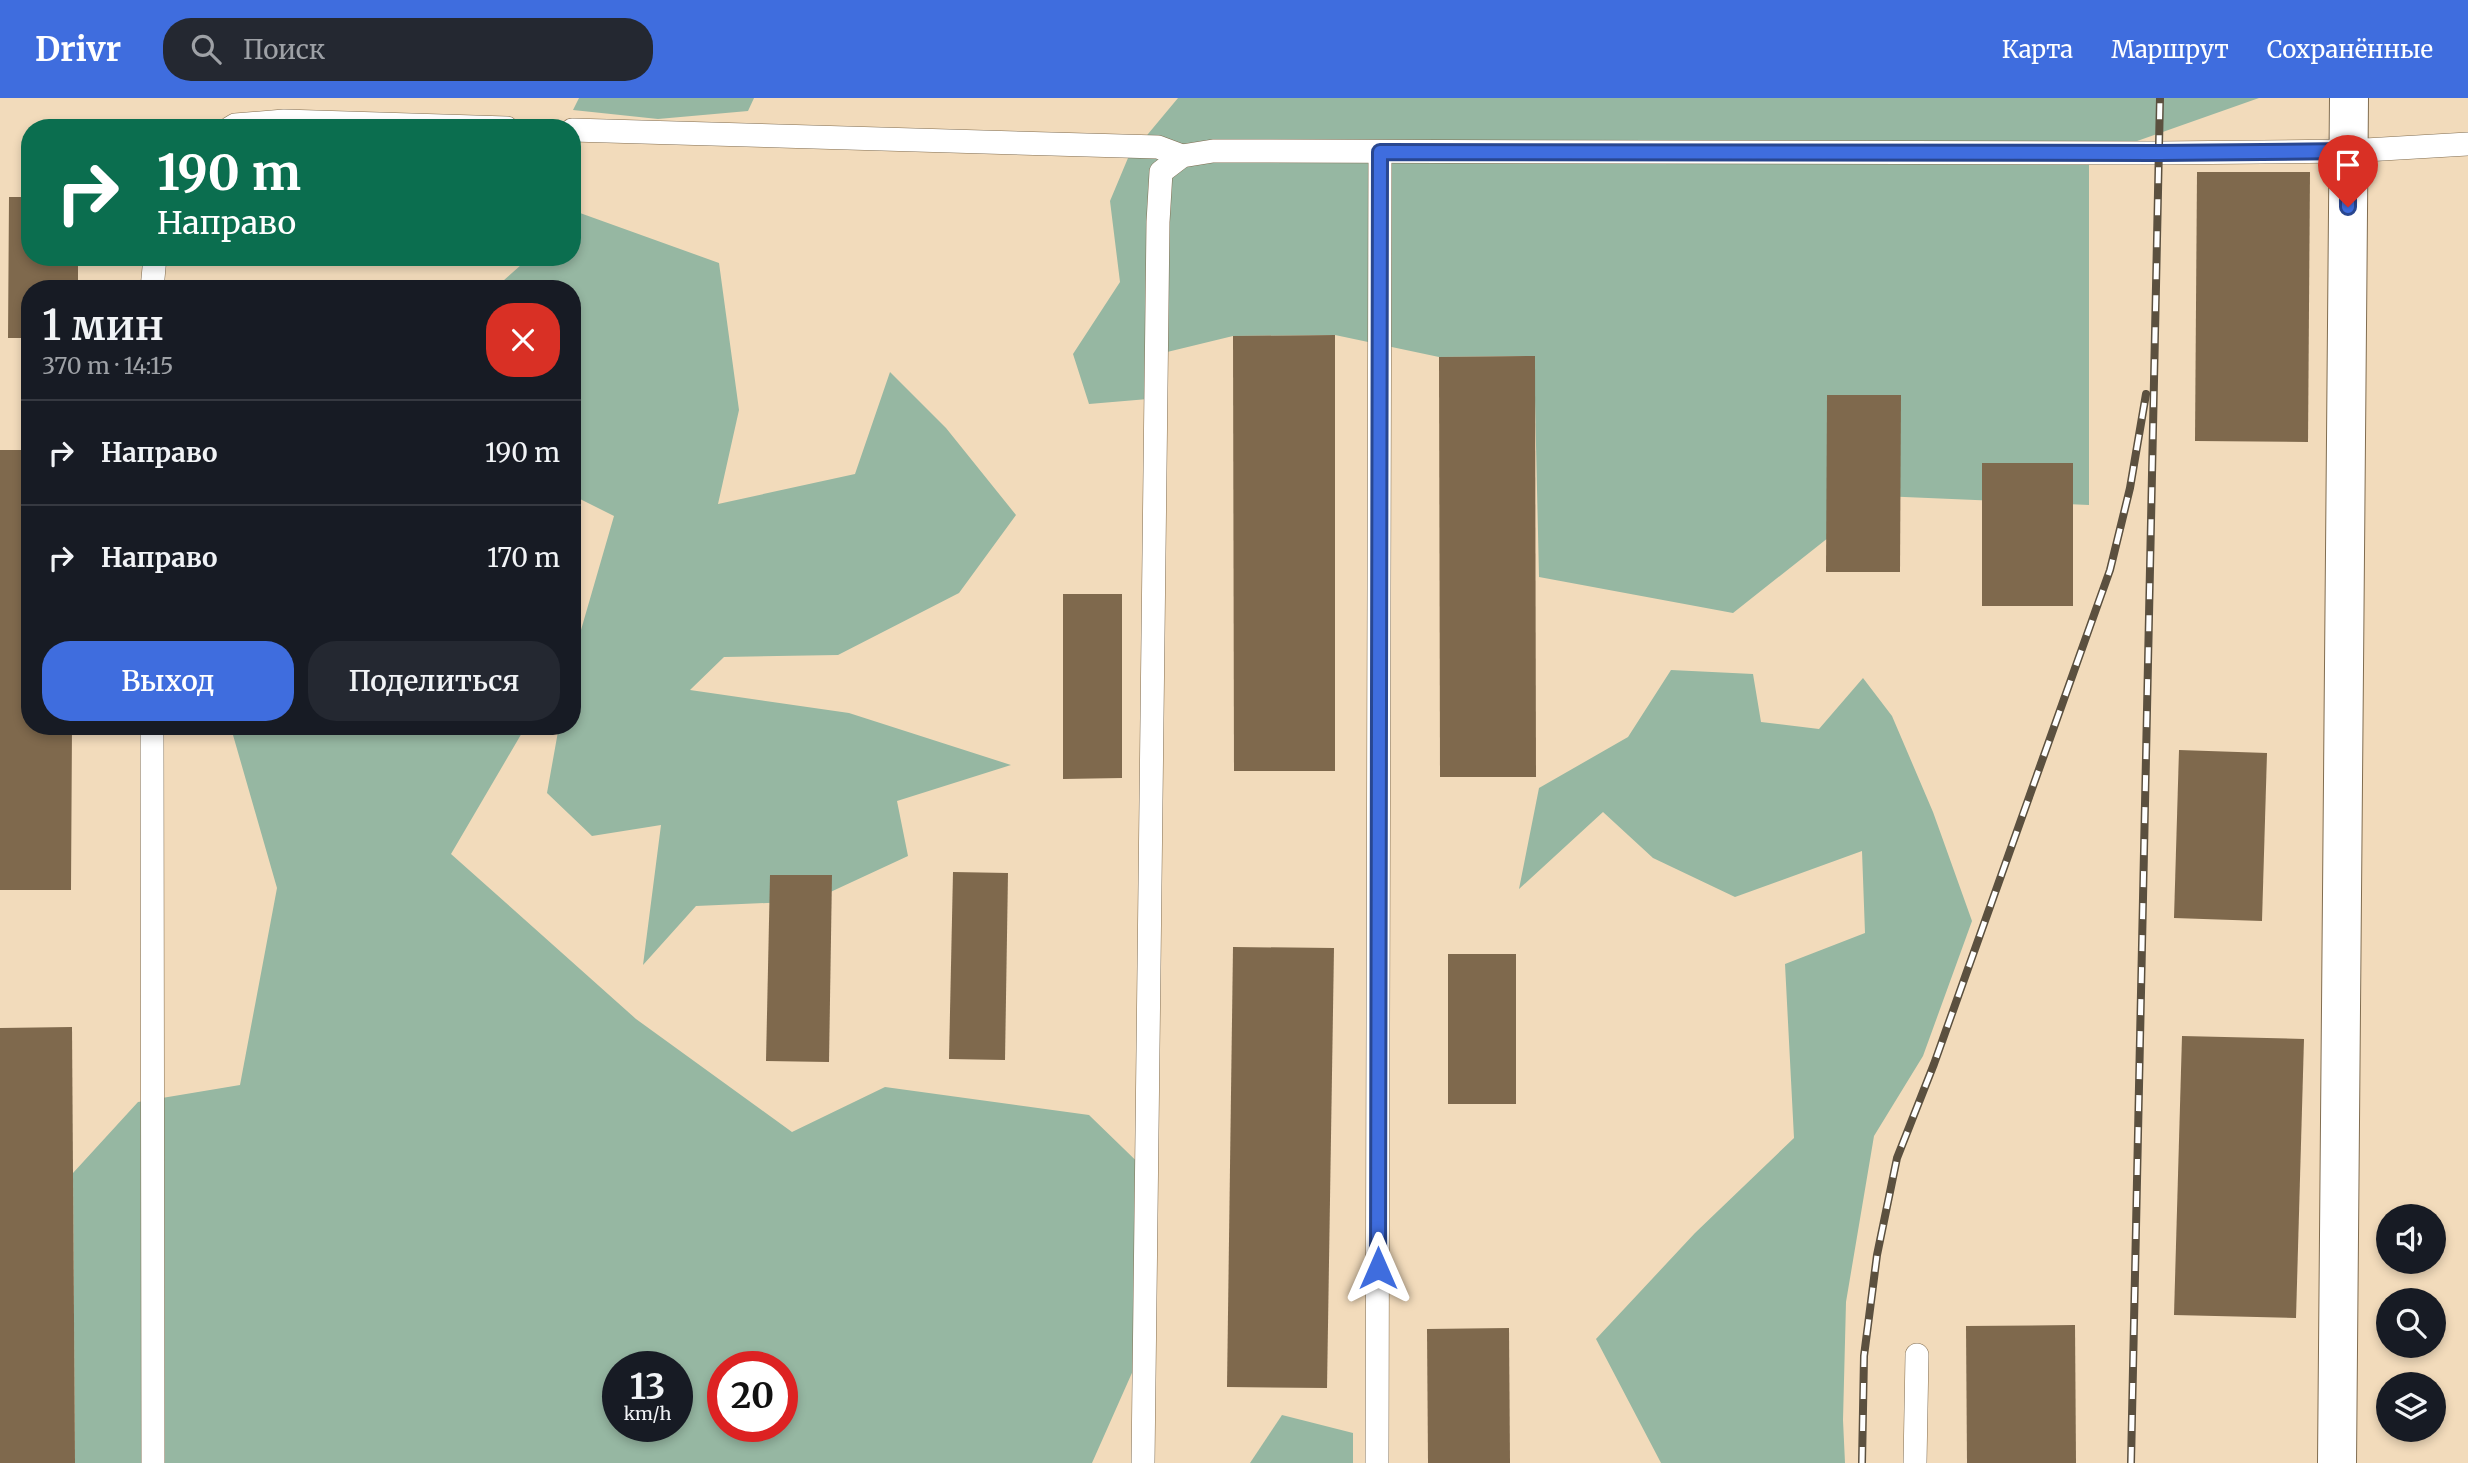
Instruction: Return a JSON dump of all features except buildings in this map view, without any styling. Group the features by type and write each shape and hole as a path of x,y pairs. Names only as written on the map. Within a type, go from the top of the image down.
{"street":[{"path":"2337,1463 2349,98"}],"lane":[{"path":"581,130 1158,147 1182,156"},
{"path":"1143,1463 1158,222 1161,172 1182,156 1213,151 2172,153 2348,151 2468,144"},
{"path":"1377,1463 1380,152"},
{"path":"152,735 153,1463"},
{"path":"1915,1463 1917,1355"}],"green space":[{"path":"579,98 754,98 748,111 658,119 573,110"},
{"path":"1178,98 2259,98 2089,158 2089,505 1881,496 1733,613 1539,577 1534,356 1439,357 1335,335 1233,336 1163,353 1148,399 1089,404 1073,354 1120,282 1110,201 1128,158"},
{"path":"581,213 719,263 739,410 718,504 855,474 890,372 946,428 1016,515 959,593 838,655 724,657 690,690 849,713 1011,765 897,801 908,856 811,901 696,906 643,965 661,825 592,836 547,793 557,735 581,735 581,630 614,516 581,500 581,280 504,280 520,266 581,266"},
{"path":"1671,670 1753,674 1761,722 1819,729 1863,678 1892,716 1933,812 1972,921 1923,1056 1874,1136 1846,1302 1843,1420 1845,1463 1661,1463 1596,1339 1695,1233 1794,1138 1785,964 1865,933 1862,851 1735,897 1653,858 1603,812 1519,889 1539,788 1628,737"},
{"path":"233,735 521,735 451,854 636,1019 792,1132 885,1087 1089,1115 1156,1180 1147,1339 1092,1463 75,1463 73,1173 138,1102 240,1085 277,888"},
{"path":"1282,1415 1353,1433 1353,1463 1250,1463"}],"railway":[{"path":"2131,1463 2160,98"},
{"path":"1862,1463 1864,1356 1877,1255 1897,1158 1934,1064 2110,570 2130,488 2146,394"}],"route":[{"path":"1378,1268 1380,152 2348,151 2348,207"}]}
